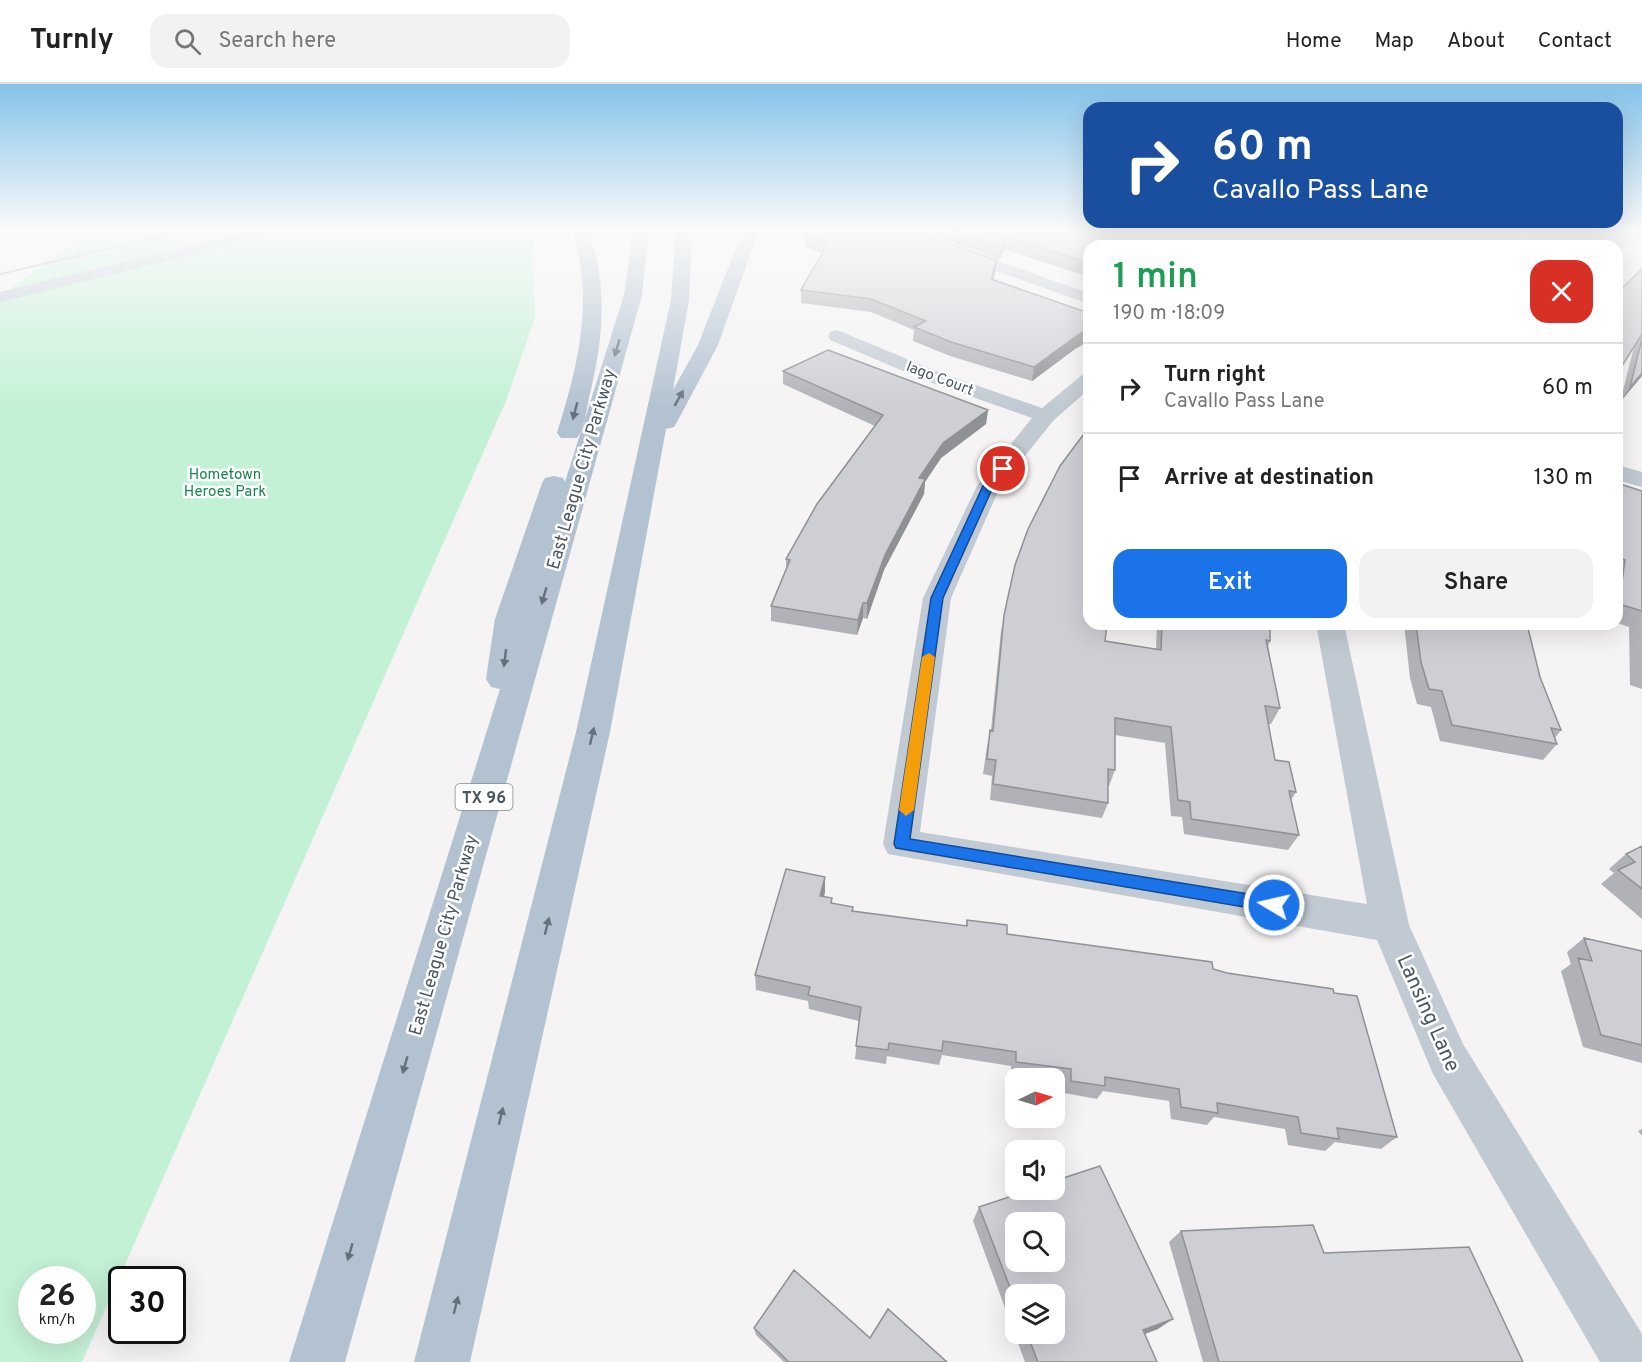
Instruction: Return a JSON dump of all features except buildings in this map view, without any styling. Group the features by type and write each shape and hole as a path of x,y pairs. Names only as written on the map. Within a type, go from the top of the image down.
{"main road":[{"path":"490,779 510,619 574,416 587,353 591,290"},
{"name":"East League City Parkway","path":"317,1362 634,290"},
{"path":"442,1362 593,732 681,290"},
{"path":"650,450 708,345 729,290"}],"street":[{"path":"0,297 30,290"},
{"path":"1063,290 1083,297"},
{"name":"Iago Court","path":"837,336 934,377 1045,416"},
{"path":"1083,384 1045,416 988,486 937,598 901,844 1390,925"},
{"name":"Lansing Lane","path":"1331,630 1353,729 1390,925 1448,1059 1629,1362"}],"green space":[{"name":"Hometown Heroes Park","path":"9,290 534,290 535,318 506,401 124,1266 108,1266 108,1303 96,1330 96,1266 18,1266 18,1344 90,1344 82,1362 0,1362 0,296"}],"slow traffic":[{"path":"906,810 929,657"}],"route":[{"path":"1003,469 988,486 937,598 901,844 1274,905"}]}
